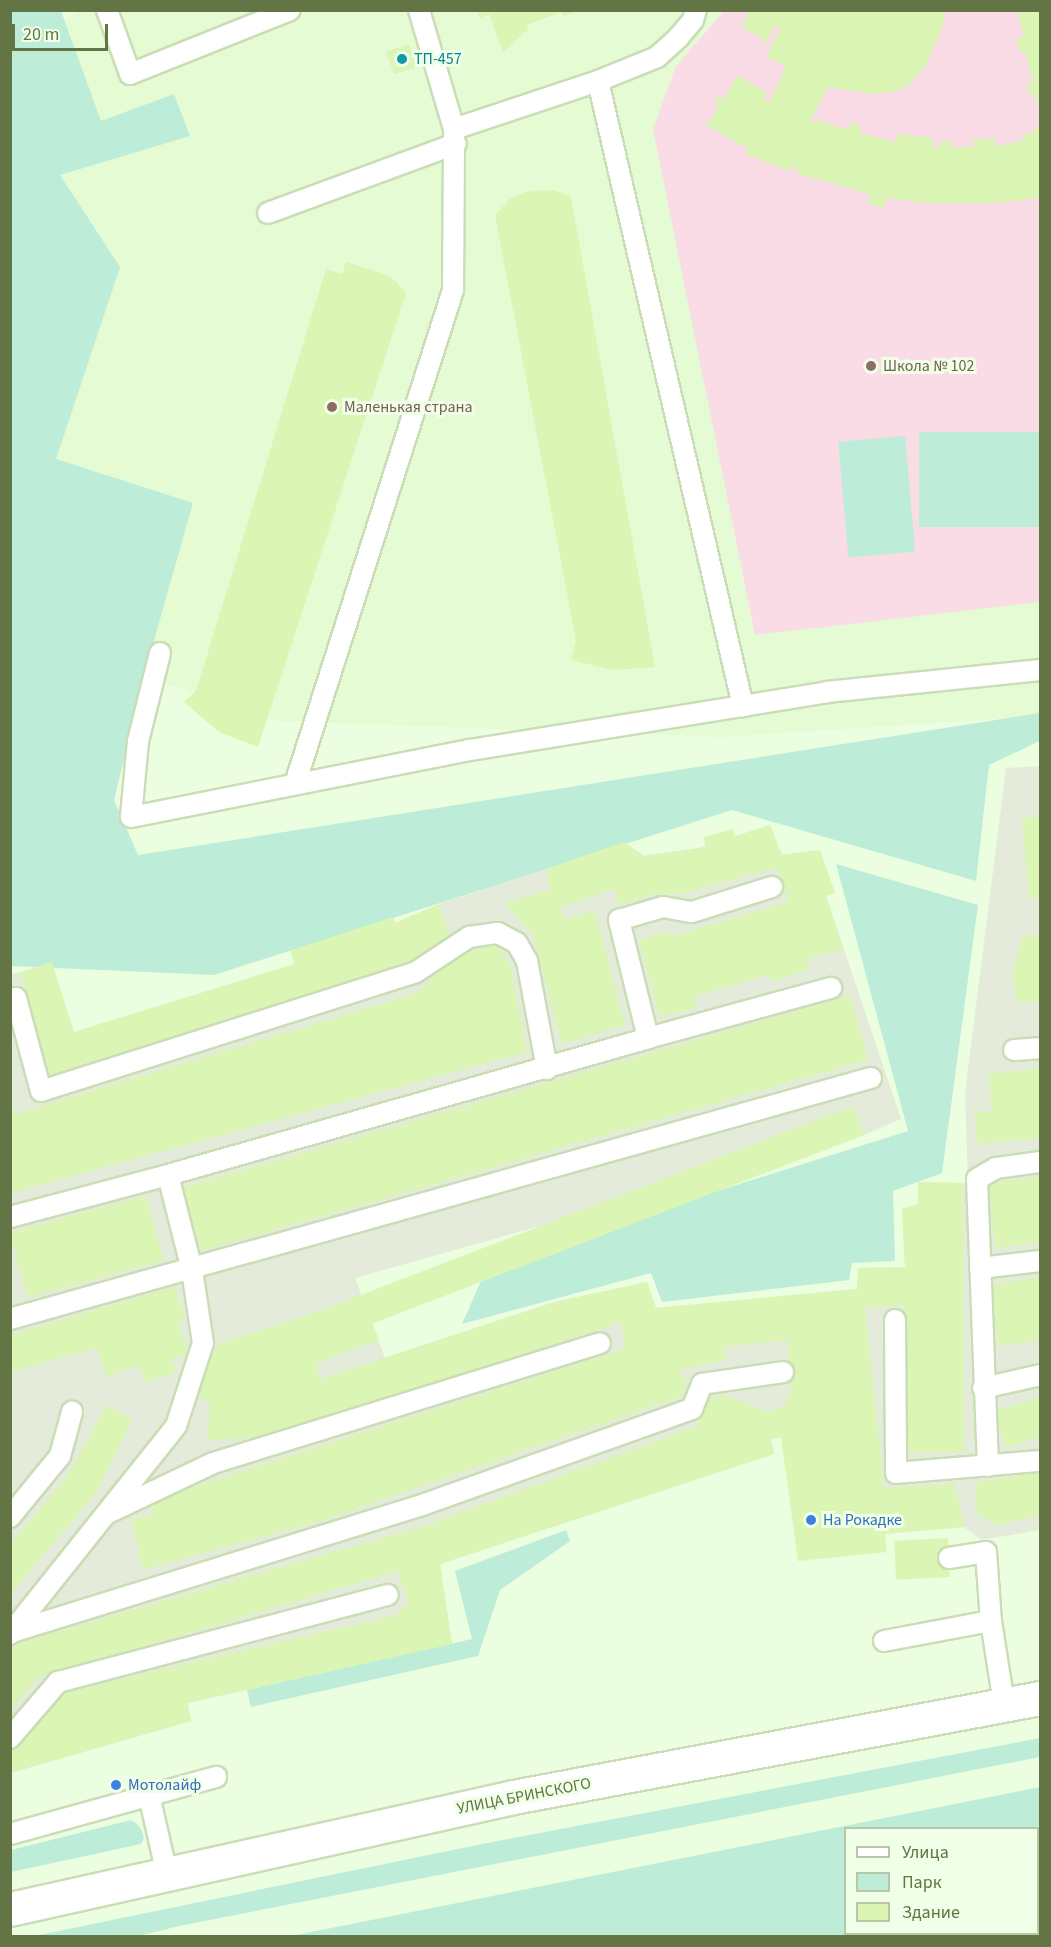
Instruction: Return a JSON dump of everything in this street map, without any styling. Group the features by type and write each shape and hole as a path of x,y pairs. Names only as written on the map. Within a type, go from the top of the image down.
{"main road":[{"name":"УЛИЦА БРИНСКОГО","path":"10,1908 513,1797 1041,1698"}],"lane":[{"path":"107,10 130,74 290,10"},
{"path":"295,784 453,290 455,136 419,10"},
{"path":"268,213 455,136 657,57 678,38 693,20 696,10"},
{"path":"598,81 743,706"},
{"path":"160,653 138,741 131,817 470,750 827,693 1041,670"},
{"path":"648,1038 619,920 663,908 692,912 771,887"},
{"path":"16,998 41,1091 416,972 469,937 498,933 517,943 527,961 547,1069"},
{"path":"10,1217 168,1175 831,988"},
{"path":"1014,1050 1041,1048"},
{"path":"10,1319 192,1270 872,1078"},
{"path":"988,1466 983,1388 977,1179 996,1168 1041,1162"},
{"path":"11,1633 176,1426 203,1343 192,1270 168,1175"},
{"path":"980,1268 1041,1261"},
{"path":"895,1320 896,1473 1041,1461"},
{"path":"105,1515 213,1463 600,1343"},
{"path":"11,1633 422,1505 681,1413 692,1409 702,1384 783,1372"},
{"path":"983,1388 1041,1376"},
{"path":"10,1517 60,1456 72,1412"},
{"path":"949,1558 986,1552 991,1622 1004,1704"},
{"path":"10,1737 58,1682 388,1595"},
{"path":"884,1641 991,1622"},
{"path":"10,1834 216,1777"},
{"path":"149,1796 167,1874"}],"shaded area":[{"path":"82,10 1040,11 1040,716 722,737 279,721 11,633 11,49"},
{"name":"Школа № 102","path":"724,11 1040,11 1040,602 755,635 653,129 676,66"},
{"path":"1040,766 1040,1530 982,1540 964,1527 885,1534 824,1431 771,1439 774,1454 440,1564 452,1644 188,1703 191,1721 11,1773 11,975 20,972 74,1032 295,964 290,951 393,917 395,923 439,904 546,869 705,847 704,837 733,829 735,836 770,825 782,855 820,850 835,893 826,896 901,1119 864,1135 355,1278 385,1358 554,1302 647,1282 656,1308 857,1289 858,1268 905,1267 902,1209 918,1204 918,1182 968,1183 965,1093 1006,768"}],"green space":[{"path":"11,11 61,11 101,121 174,94 190,136 60,175 120,267 56,459 193,503 149,658 114,800 138,855 1040,713 1040,741 989,765 976,881 732,810 214,975 11,966"},
{"path":"919,432 1040,432 1040,527 919,527"},
{"path":"905,436 915,552 848,557 838,442"},
{"path":"836,864 978,905 942,1173 893,1191 895,1261 852,1263 849,1280 662,1302 651,1273 462,1324 489,1263 908,1131"},
{"path":"566,1530 570,1541 500,1590 478,1656 251,1707 247,1690 472,1639 455,1571"},
{"path":"1040,1738 1040,1757 179,1926 139,1936 34,1936 487,1843"},
{"path":"1040,1787 1040,1936 996,1935 1039,1935 1039,1827 844,1827 844,1935 856,1935 852,1936 291,1936"},
{"path":"131,1820 142,1831 144,1838 141,1844 11,1872 11,1850"}],"building":[{"path":"477,10 577,11 563,16 562,12 526,25 528,29 503,52 489,14 480,18"},
{"path":"750,10 946,11 941,31 925,67 908,86 892,92 872,94 828,87 811,121 817,123 819,119 836,127 848,129 850,123 861,126 859,133 896,142 897,134 933,138 931,147 940,147 941,140 951,141 950,147 974,147 973,140 994,138 995,146 1025,140 1023,134 1034,133 1033,130 1040,127 1040,198 997,203 928,203 886,198 884,208 868,204 870,194 796,173 798,169 792,166 789,171 745,154 749,147 744,147 705,124 709,122 719,106 714,104 719,96 724,99 738,75 767,93 763,99 770,102 786,66 767,57 780,28 775,25 766,44 762,42 764,38 742,28"},
{"path":"1017,10 1040,10 1040,115 1035,93 1029,95 1026,84 1033,82 1025,52 1020,53 1016,39 1024,37"},
{"name":"ТП-457","path":"409,44 417,67 394,75 386,52"},
{"path":"554,190 571,197 655,667 612,670 571,660 576,640 495,215 511,198 529,191"},
{"path":"346,262 385,274 397,282 406,293 258,747 219,732 184,702 196,691 326,269 342,274"},
{"path":"1040,817 1040,897 1029,898 1022,818"},
{"path":"770,825 782,855 820,850 835,893 826,896 843,949 806,960 809,969 772,982 768,975 693,997 696,1008 660,1017 639,940 663,932 675,935 789,902 777,867 680,894 653,894 620,905 614,889 561,907 564,919 595,911 625,1025 562,1044 533,935 504,903 550,890 546,869 624,842 646,857 706,847 704,837 733,829 734,837"},
{"path":"439,904 450,935 390,973 50,1076 20,972 52,962 74,1032 295,964 290,951 393,917 395,923"},
{"path":"1040,936 1040,1001 1017,1002 1012,976 1022,937"},
{"path":"496,943 510,965 527,1052 10,1193 10,1101 16,1114 417,993 455,957"},
{"path":"850,996 868,1059 201,1251 183,1187"},
{"path":"1040,1068 1040,1138 978,1144 974,1113 992,1111 988,1074"},
{"path":"853,1106 864,1135 242,1374 231,1345"},
{"path":"1040,1177 1040,1243 995,1248 989,1183"},
{"path":"918,1182 963,1183 964,1452 908,1453 904,1305 865,1308 884,1488 955,1484 964,1527 885,1534 887,1552 798,1561 781,1437 770,1439 774,1454 440,1564 452,1644 187,1703 191,1721 10,1773 10,1751 62,1693 393,1616 409,1603 398,1571 39,1677 10,1711 10,1653 19,1643 424,1526 698,1426 704,1403 725,1395 767,1412 783,1407 792,1391 787,1340 724,1347 725,1360 680,1370 687,1385 682,1396 326,1519 143,1570 131,1519 152,1516 155,1499 625,1349 621,1322 264,1437 207,1440 210,1403 192,1391 220,1343 362,1298 379,1340 316,1363 320,1379 554,1302 647,1282 656,1308 857,1289 858,1268 905,1267 902,1209 918,1204"},
{"path":"146,1196 163,1261 27,1297 10,1232"},
{"path":"1040,1277 1040,1340 999,1346 990,1285"},
{"path":"175,1287 185,1319 178,1321 188,1354 172,1358 176,1373 145,1382 140,1366 106,1376 97,1348 10,1372 10,1335"},
{"path":"1040,1397 1040,1437 1006,1448 995,1411"},
{"path":"107,1405 132,1420 96,1493 10,1594 10,1545 69,1474"},
{"path":"1040,1472 1040,1515 995,1525 977,1514 975,1483"},
{"path":"948,1538 950,1577 896,1580 894,1541"}],"place":[{"name":"ТП-457","path":"402,59"},
{"name":"Школа № 102","path":"871,366"},
{"name":"Маленькая страна","path":"332,407"},
{"name":"На Рокадке","path":"811,1520"},
{"name":"Мотолайф","path":"116,1785"}]}
